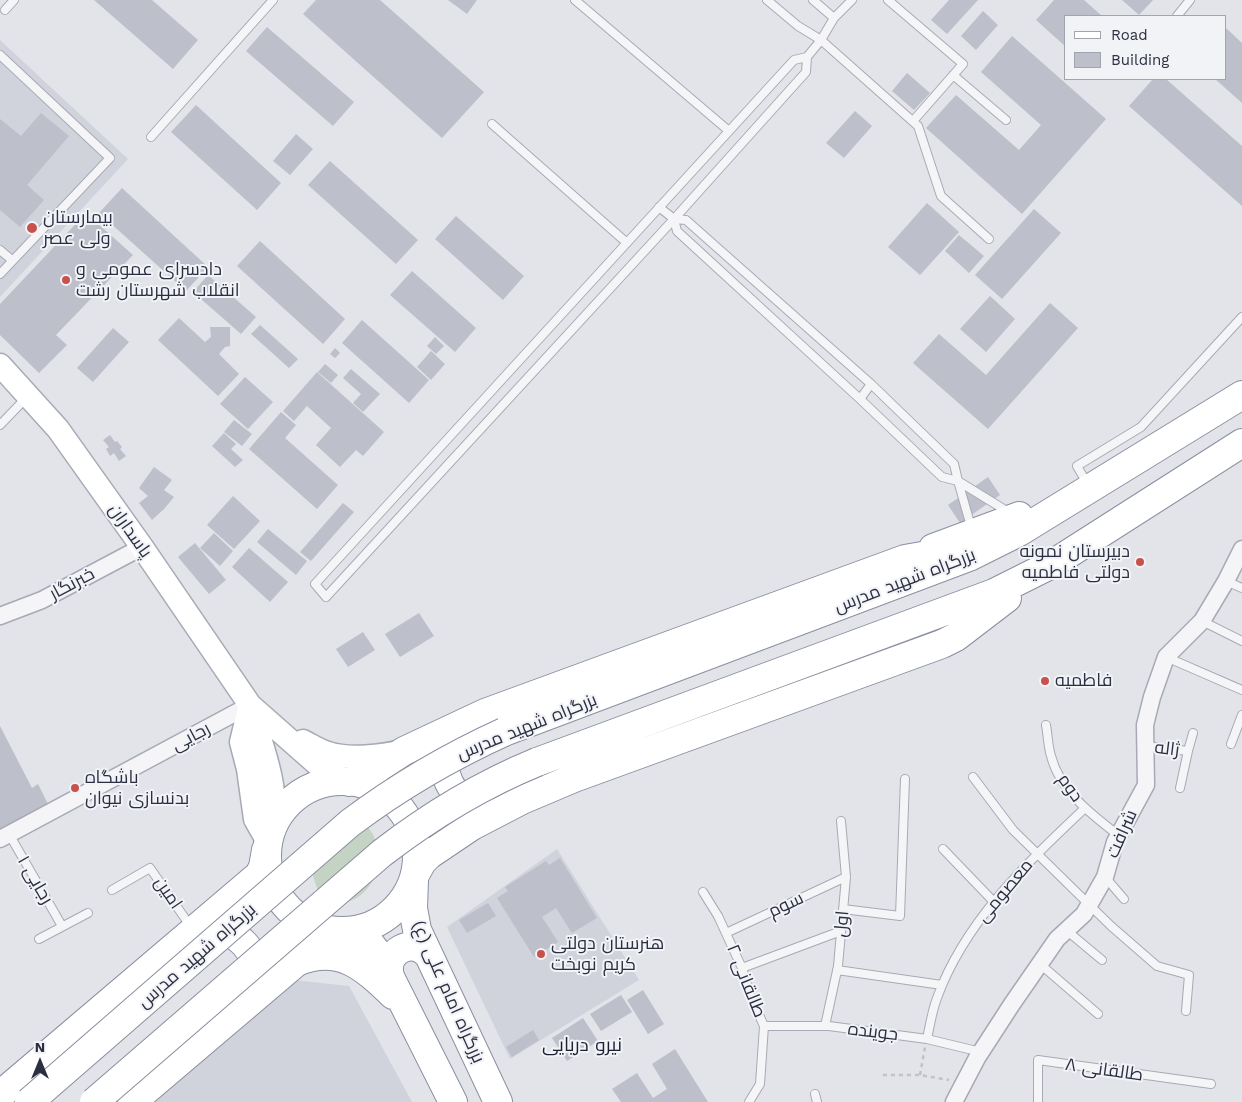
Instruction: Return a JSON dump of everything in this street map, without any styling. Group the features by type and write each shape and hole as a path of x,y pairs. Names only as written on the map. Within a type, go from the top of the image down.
{"highway":[{"name":"بزرگراه شهید مدرس","path":"29,1102 350,823 387,796 430,769 504,732 964,560 999,543 1242,395"},
{"name":"بزرگراه شهید مدرس","path":"94,1102 382,853 452,804 492,782 537,762 994,593 1054,563 1239,452"},
{"path":"905,559 1090,488"},
{"name":"بزرگراه شهید مدرس","path":"347,782 369,774 408,749 492,711 905,559 999,543"},
{"name":"بزرگراه شهید مدرس","path":"414,877 422,862 429,855 472,826 508,807 569,780 949,641 1054,563"},
{"path":"465,722 454,732 445,750 444,765 449,784 459,797 475,807 491,810 508,807"},
{"path":"132,1102 322,940 334,934 350,931 372,925 390,914 407,895 414,877 417,846 412,829 404,813 383,793 370,787 347,782 324,784 300,794 284,808 269,838 266,860 269,878 276,894 287,908 298,917 313,926 330,931 350,931 376,951 453,1102"},
{"name":"بزرگراه شهید مدرس","path":"0,1095 259,875 269,838"},
{"name":"بزرگراه امام علی (ع)","path":"414,877 414,921 498,1102"},
{"path":"192,931 206,929 222,930 237,937 248,948 255,962 257,974 256,989 250,1002"},
{"path":"390,976 389,966 391,958 402,948 417,947 424,950 429,956"},
{"path":"296,963 308,958 324,955 348,959 366,970 406,1007"}],"main road":[{"name":"پاسداران","path":"0,365 58,428 250,705"},
{"path":"250,705 324,769 347,782"},
{"path":"250,705 268,767 274,802 269,838"},
{"path":"277,729 326,752 339,756 388,754 408,749"}],"street":[{"name":"خبرنگار","path":"0,616 42,600 142,547"},
{"name":"شرافت","path":"954,1102 981,1052 1040,964 1057,939 1084,914 1105,877 1118,835 1146,785 1145,725 1152,697 1166,657 1202,621 1226,581 1242,549"},
{"name":"رجایی","path":"4,837 250,705"}],"lane":[{"path":"5,10 14,0"},
{"path":"151,137 273,0"},
{"path":"575,0 729,131"},
{"path":"768,0 798,26 821,40 918,126 941,196 989,239"},
{"path":"813,0 834,18"},
{"path":"807,57 794,60 315,584 326,597 674,219 806,72 807,57 821,40 834,18 852,0"},
{"path":"888,0 963,64 913,121"},
{"path":"1178,15 1190,0"},
{"path":"0,55 110,158 0,274"},
{"path":"953,75 1006,120"},
{"path":"492,124 627,243"},
{"path":"659,207 674,219 678,231 942,476 958,481 1016,517"},
{"path":"674,219 686,220 871,384 954,464 973,533"},
{"path":"0,250 12,260"},
{"path":"1090,488 1077,466 1141,427 1242,317"},
{"path":"860,399 871,384"},
{"path":"0,425 28,396"},
{"path":"1226,581 1242,588"},
{"path":"1202,621 1242,640"},
{"path":"1166,657 1242,690"},
{"path":"1231,744 1242,715"},
{"name":"دوم","path":"1046,725 1051,758 1062,782 1084,809 1118,835"},
{"name":"ژاله","path":"1180,788 1193,733"},
{"name":"ژاله","path":"1145,746 1188,752"},
{"path":"973,777 1013,830 1111,926 1157,966 1189,975 1186,1011"},
{"path":"843,909 900,916 905,779"},
{"name":"معصومی","path":"927,1039 936,1000 948,970 968,935 994,902 1037,854 1084,809"},
{"name":"اول","path":"825,1026 837,970 846,877 841,821"},
{"name":"رجایی ۱","path":"4,837 62,926"},
{"path":"943,849 994,902"},
{"name":"امین","path":"112,890 150,868 192,931"},
{"name":"سوم","path":"726,933 846,877"},
{"path":"1105,877 1124,899"},
{"name":"طالقانی ۲","path":"703,892 718,916 742,968 751,997 764,1026 760,1084 749,1102"},
{"path":"39,939 88,912"},
{"path":"1066,930 1102,960"},
{"path":"742,968 841,931"},
{"path":"1040,964 1098,1014"},
{"path":"837,970 942,985"},
{"name":"جوینده","path":"764,1026 825,1026 927,1039 981,1052"},
{"name":"طالقانی ۸","path":"1038,1102 1038,1060 1211,1084"}],"path":[{"path":"920,1075 927,1039"},
{"path":"883,1075 920,1075 964,1082"}],"shaded area":[{"name":"بیمارستان ولی عصر","path":"0,40 128,159 0,297"},
{"name":"هنرستان دولتی کریم نوبخت","path":"557,849 639,980 510,1059 447,927"},
{"path":"284,979 349,986 412,1102 137,1102"}],"green space":[{"path":"367,826 374,836 378,860 376,872 371,883 363,893 353,900 341,903 318,891 311,870"}],"building":[{"path":"94,0 152,0 198,40 173,69"},
{"path":"316,0 380,0 484,92 442,138 303,14"},
{"path":"448,0 477,0 467,14"},
{"path":"949,0 978,0 947,34 931,20"},
{"path":"1054,0 1084,0 1101,15 1064,15 1064,45 1036,20"},
{"path":"1122,0 1153,0 1139,15"},
{"path":"983,11 998,25 976,50 961,36"},
{"path":"267,27 354,102 333,126 246,51"},
{"path":"1227,29 1242,43 1242,103 1216,80 1227,80"},
{"path":"1012,36 1106,119 1022,214 926,128 956,95 1019,150 1041,125 981,72"},
{"path":"907,73 930,93 914,110 892,91"},
{"path":"1152,80 1167,80 1242,146 1242,206 1129,106"},
{"path":"196,105 281,183 257,210 171,132"},
{"path":"855,111 872,126 844,158 826,143"},
{"path":"41,113 69,136 27,185 44,200 20,227 0,210 0,119 21,136"},
{"path":"296,134 313,149 290,175 273,161"},
{"path":"330,161 418,240 396,264 308,185"},
{"path":"122,188 208,267 186,291 99,213"},
{"path":"927,203 959,232 920,275 888,247"},
{"path":"1034,209 1061,233 1002,299 975,275"},
{"name":"دادسرای عمومی و انقلاب شهرستان رشت","path":"86,213 133,255 56,335 67,345 39,373 0,335 0,304"},
{"path":"456,216 524,276 503,300 435,239"},
{"path":"959,235 984,256 969,273 945,251"},
{"path":"260,241 345,319 323,344 237,266"},
{"path":"412,271 476,328 455,352 390,295"},
{"path":"208,275 256,317 241,334 193,292"},
{"path":"990,296 1015,319 986,352 960,329"},
{"path":"1050,303 1078,328 988,429 913,363 939,334 986,375"},
{"path":"179,318 205,342 211,337 210,327 230,327 230,346 225,347 219,354 239,374 218,396 158,340"},
{"path":"362,320 429,380 409,403 342,343"},
{"path":"260,325 298,359 289,368 251,334"},
{"path":"113,328 129,342 93,382 77,368"},
{"path":"435,337 444,346 436,354 427,346"},
{"path":"335,348 340,353 335,358 330,354"},
{"path":"431,351 445,364 431,380 417,367"},
{"path":"325,364 338,375 331,383 318,372"},
{"path":"351,369 380,394 363,412 353,403 361,394 343,378"},
{"path":"317,372 384,432 363,456 356,450 340,467 316,445 331,428 307,406 294,421 283,411"},
{"path":"245,377 273,402 248,429 220,404"},
{"path":"281,412 296,425 285,438 338,485 317,509 249,449"},
{"path":"234,420 252,434 242,446 224,432"},
{"path":"224,433 236,444 231,449 243,460 235,467 212,446"},
{"path":"110,435 122,447 120,449 126,456 119,461 114,453 110,456 106,449 109,447 103,440"},
{"path":"154,467 172,480 164,490 174,497 152,520 139,503 148,496 139,488"},
{"path":"988,477 1000,495 960,523 948,505"},
{"path":"233,496 260,521 234,549 207,525"},
{"path":"343,503 354,512 311,561 300,552"},
{"path":"268,529 307,561 296,575 257,542"},
{"path":"214,533 233,551 220,566 200,548"},
{"path":"195,543 226,580 209,594 178,557"},
{"path":"249,548 288,582 270,602 232,567"},
{"path":"419,613 434,636 400,657 385,634"},
{"path":"363,632 375,650 348,667 336,649"},
{"path":"0,726 32,788 38,784 48,804 0,829"},
{"path":"560,858 597,918 572,933 556,908 542,917 558,942 534,957 497,898 508,891 505,887 546,861 549,865"},
{"path":"488,903 496,916 467,933 459,920"},
{"path":"643,990 664,1024 648,1034 627,1000"},
{"path":"621,995 632,1012 601,1031 590,1014"},
{"path":"583,1018 598,1041 567,1061 552,1038"},
{"path":"533,1030 539,1040 512,1057 506,1047"},
{"path":"675,1049 708,1102 621,1102 612,1089 637,1073 653,1098 667,1089 652,1064"}],"place":[{"name":"بیمارستان ولی عصر","path":"32,228"},
{"name":"دادسرای عمومی و انقلاب شهرستان رشت","path":"66,280"},
{"name":"دبیرستان نمونه دولتی فاطمیه","path":"1140,562"},
{"name":"فاطمیه","path":"1045,681"},
{"name":"باشگاه بدنسازی نیوان","path":"75,788"},
{"name":"هنرستان دولتی کریم نوبخت","path":"541,954"}],"district":[{"name":"نیرو دریایی","path":"582,1045"}]}
